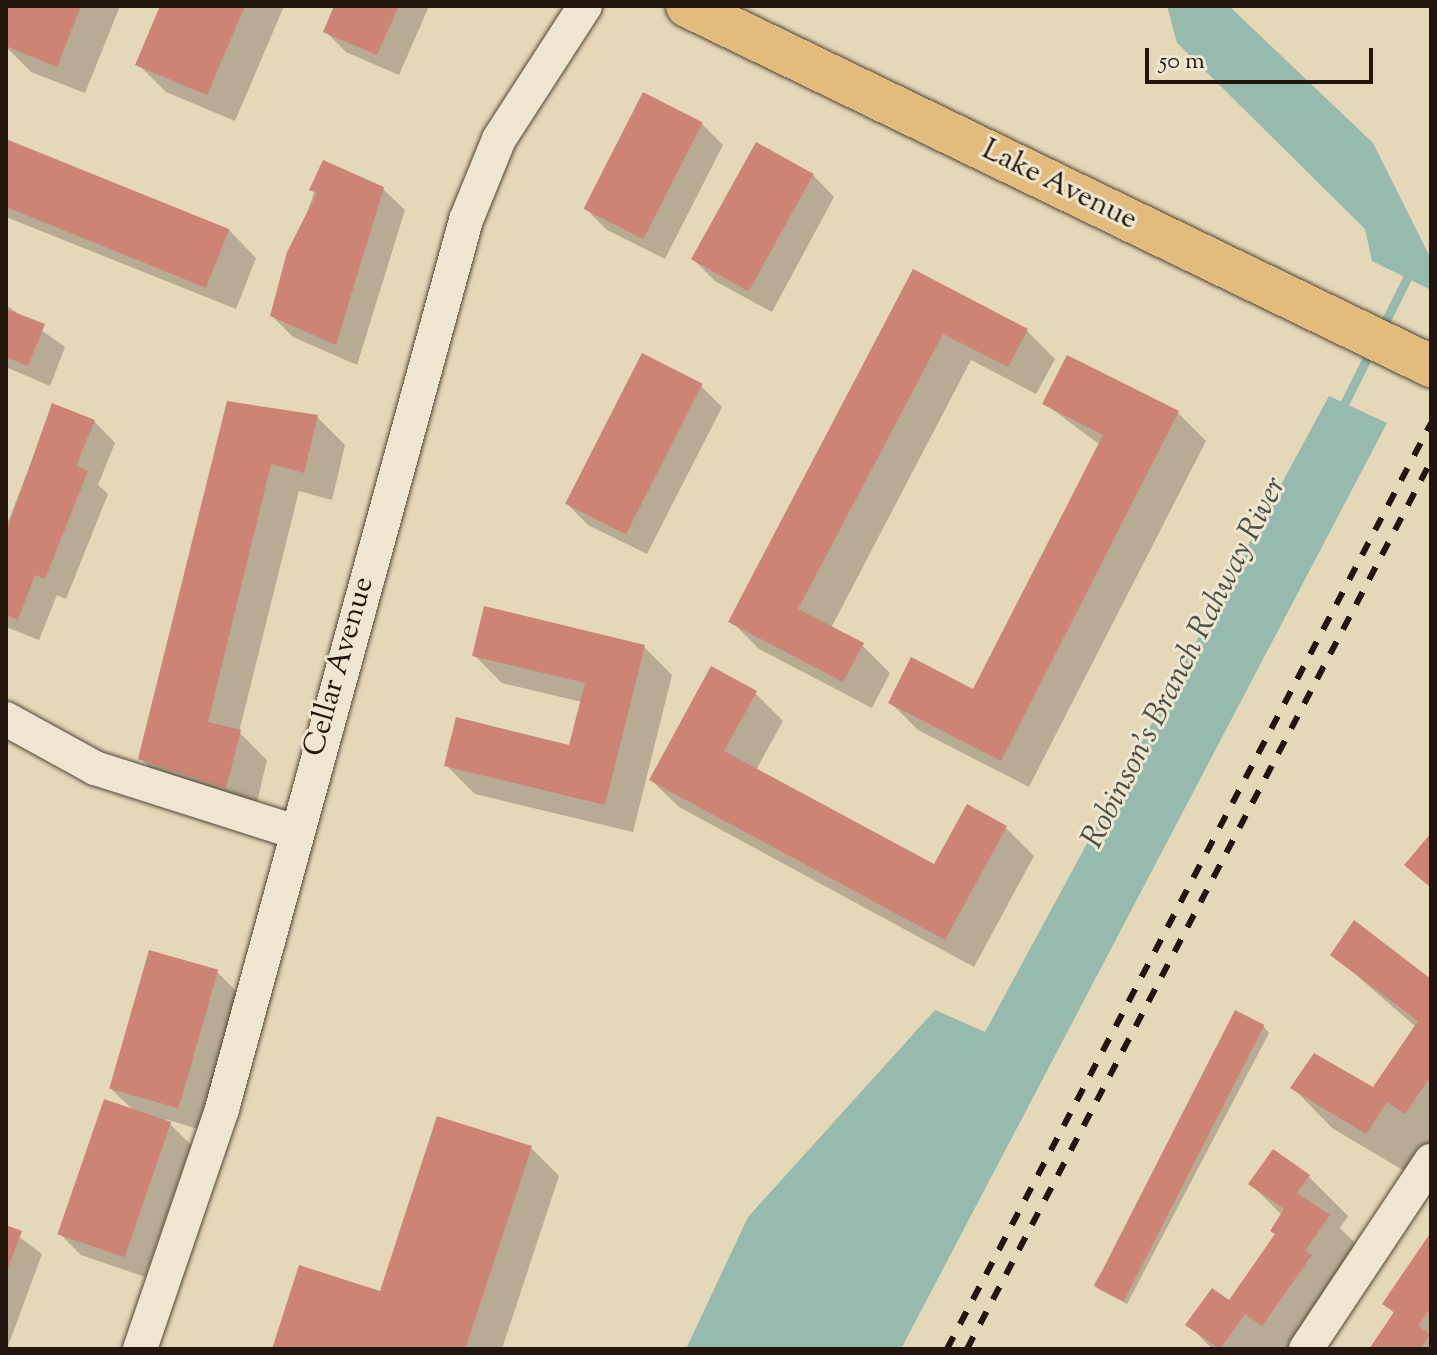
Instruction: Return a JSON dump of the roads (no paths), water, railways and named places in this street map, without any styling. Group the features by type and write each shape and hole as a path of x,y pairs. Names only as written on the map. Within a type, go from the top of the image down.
{"main road":[{"name":"Lake Avenue","path":"687,6 1431,366"}],"street":[{"name":"Cellar Avenue","path":"140,1349 222,1109 293,831 466,220 499,139 585,6"},
{"path":"6,719 95,768 293,831"},
{"path":"1306,1349 1431,1161"}],"water":[{"path":"1167,6 1229,6 1373,143 1431,259 1431,290 1372,261 1365,229 1177,43"},
{"path":"1329,396 1387,423 901,1349 686,1349 748,1217 935,1010 985,1032"}],"waterway":[{"name":"Robinson's Branch Rahway River","path":"1381,330 1412,268"},
{"name":"Robinson's Branch Rahway River","path":"1340,412 1371,350"}],"railway":[{"path":"947,1349 1431,423"},
{"path":"967,1349 1431,461"}]}
